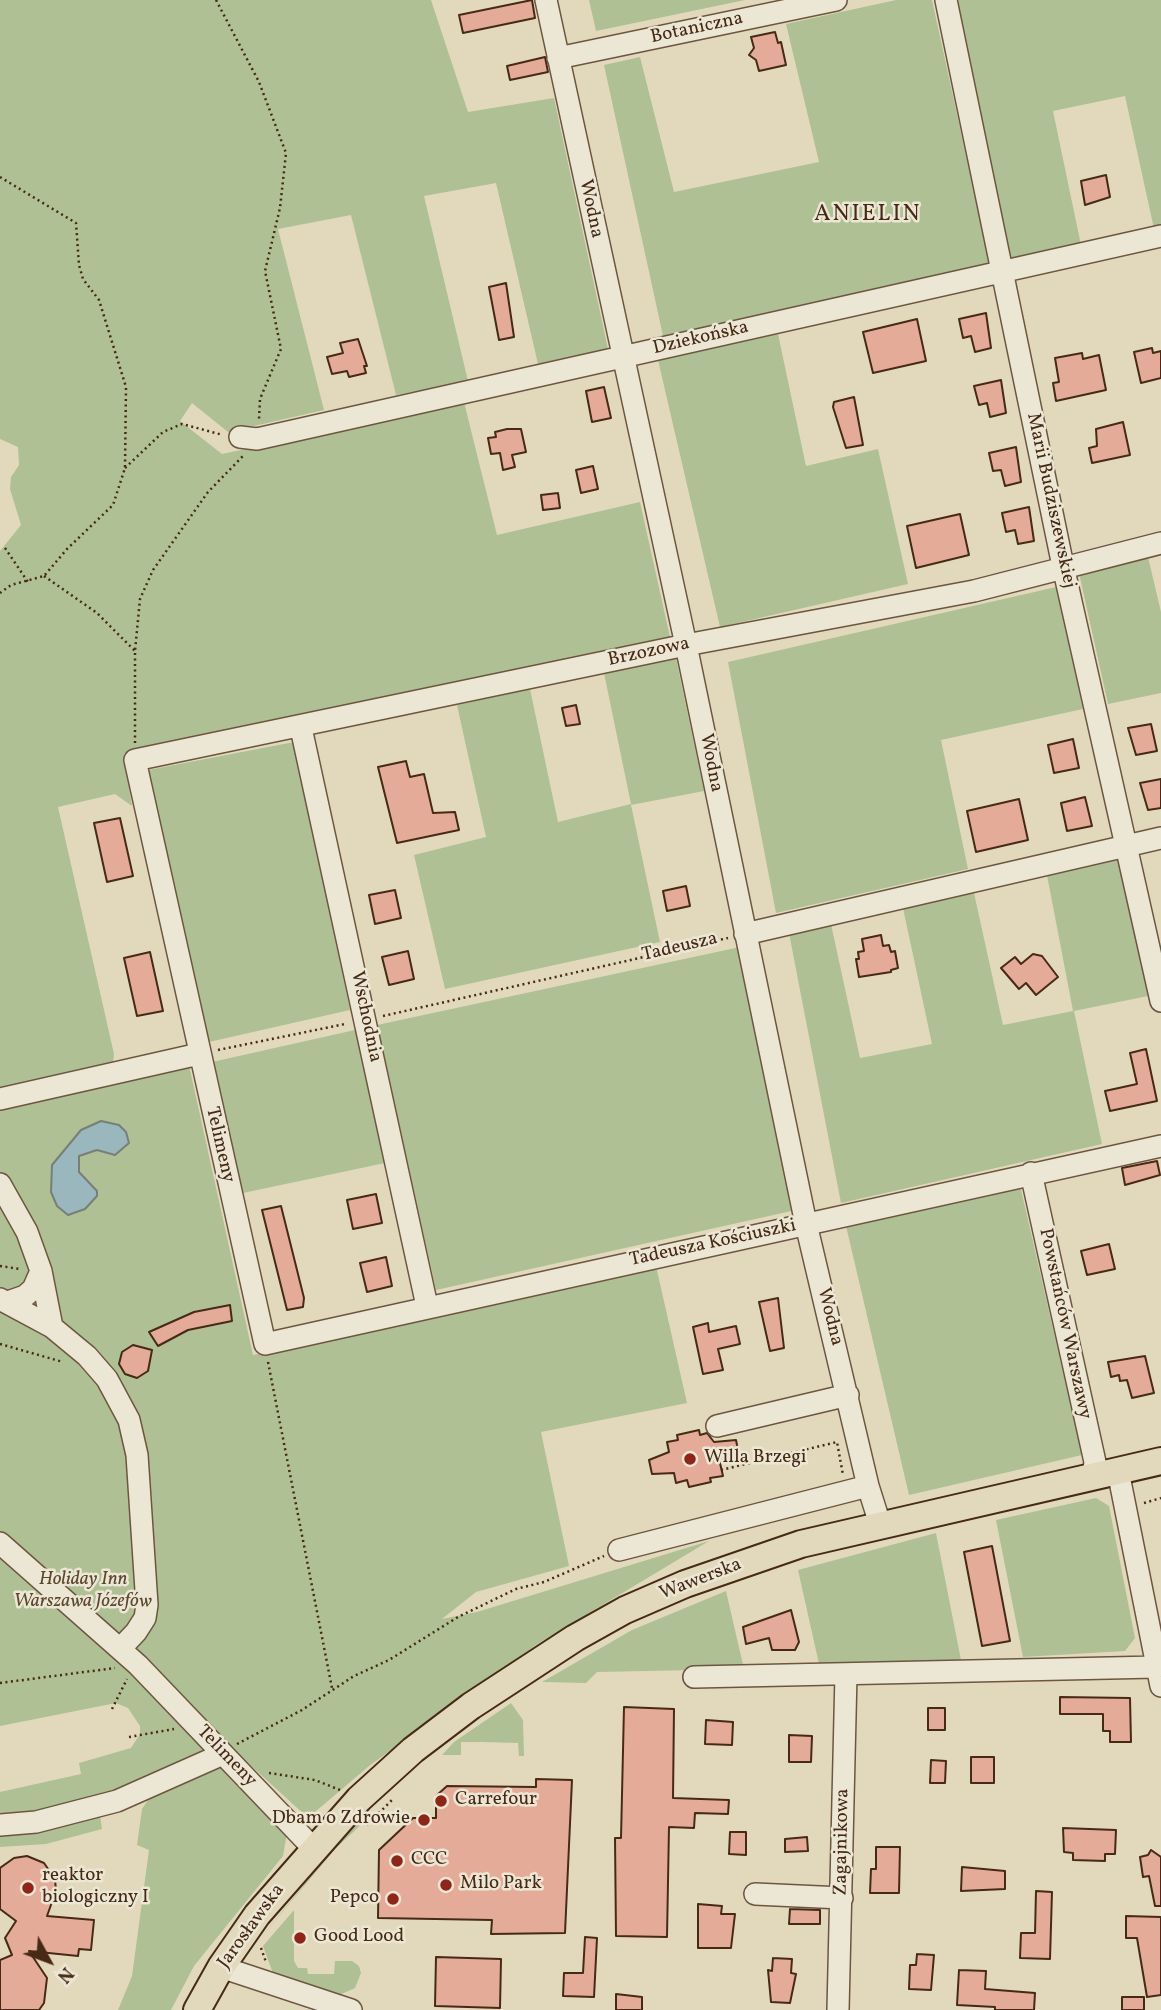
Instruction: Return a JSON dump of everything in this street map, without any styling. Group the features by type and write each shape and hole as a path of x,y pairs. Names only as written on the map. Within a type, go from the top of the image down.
{"main road":[{"name":"Wawerska","path":"313,1848 359,1799 413,1751 526,1668 575,1638 685,1584 801,1544 1161,1461"},
{"name":"Jarosławska","path":"197,2010 221,1967 257,1915 313,1848"}],"street":[{"name":"Wodna","path":"546,0 687,645 806,1224 868,1486 880,1524"},
{"name":"Botaniczna","path":"558,58 836,0"},
{"name":"Marii Budziszewskiej","path":"946,0 1063,566 1161,1001"},
{"name":"Dziekońska","path":"249,438 1161,236"},
{"name":"Brzozowa","path":"135,760 301,728 687,645 974,591 1161,543"},
{"name":"Wschodnia","path":"301,728 427,1306"},
{"name":"Telimeny","path":"135,760 265,1344"},
{"name":"Tadeusza","path":"745,934 1161,838"},
{"path":"0,1099 199,1054"},
{"name":"Tadeusza Kościuszki","path":"265,1344 427,1306 1161,1146"},
{"name":"Powstańców Warszawy","path":"1031,1173 1095,1462 1106,1473 1160,1680"},
{"path":"0,1184 27,1232 41,1271 52,1327"},
{"path":"4,1301 25,1296 33,1289 41,1271"},
{"path":"4,1301 52,1327 87,1356 107,1379 129,1420 136,1455 147,1605 130,1659"},
{"path":"717,1426 848,1395"},
{"path":"619,1550 868,1486"},
{"name":"Telimeny","path":"0,1544 130,1659 313,1848"},
{"path":"694,1677 846,1674 1160,1680"},
{"name":"Zagajnikowa","path":"838,2010 846,1674"},
{"path":"0,1825 36,1822 117,1801 223,1754"},
{"path":"755,1895 842,1898"},
{"path":"221,1967 351,2010"}],"path":[{"path":"135,760 135,651 140,599 153,570 249,438 260,399 281,349 265,271 280,208 286,153 259,82 216,0"},
{"path":"0,177 76,223 81,272 99,300 126,387 125,468 113,505 67,549 44,576 11,585 0,593"},
{"path":"125,468 163,432 182,424 249,438"},
{"path":"5,548 28,582"},
{"path":"44,576 97,613 135,651"},
{"name":"Tadeusza","path":"199,1054 745,934"},
{"path":"0,1344 65,1363"},
{"path":"265,1344 332,1688"},
{"path":"721,1470 837,1442 846,1492"},
{"path":"223,1754 302,1710 332,1688 389,1660 458,1617 493,1600 619,1550"},
{"path":"0,1683 122,1667 130,1659"},
{"path":"112,1709 130,1672 130,1659"},
{"path":"129,1737 194,1723"},
{"path":"265,1772 297,1780 315,1780 343,1791"},
{"path":"357,1833 396,1796"},
{"path":"260,1947 269,1970"}],"green space":[{"name":"Holiday Inn Warszawa Józefów","path":"0,0 431,0 468,112 554,98 608,349 538,364 496,183 424,196 468,381 396,395 351,215 278,229 324,410 228,432 192,403 180,421 222,454 464,402 497,535 640,502 670,637 124,754 132,806 115,794 58,807 114,1054 113,1063 185,1047 253,1355 656,1266 687,1403 541,1432 569,1566 476,1592 442,1619 477,1612 709,1541 536,1645 369,1766 308,1818 235,1751 155,1667 136,1670 205,1746 200,1754 103,1794 39,1811 0,1816 0,1792 81,1774 79,1763 131,1748 140,1734 140,1726 128,1708 116,1703 0,1726 0,551 21,525 10,489 11,477 19,465 18,447 0,439"},
{"path":"589,0 745,0 596,31"},
{"path":"896,0 932,0 990,265 663,336 604,65 640,57 674,192 819,162 786,24"},
{"path":"953,0 1161,0 1161,227 1154,229 1125,96 1053,111 1081,245 1010,261"},
{"path":"778,334 806,466 878,449 908,584 720,627 658,360"},
{"path":"1148,557 1161,612 1161,693 1108,704 1079,573"},
{"path":"1056,587 1083,709 941,740 968,869 776,913 728,662"},
{"path":"676,658 704,791 631,805 660,942 445,989 414,855 486,837 457,705 530,689 558,822 631,804 604,673"},
{"path":"294,742 350,1010 209,1042 148,770"},
{"path":"1118,859 1148,996 1074,1011 1102,1144 841,1203 789,933 831,924 860,1058 932,1044 903,908 974,893 1003,1025 1073,1011 1047,875"},
{"path":"740,947 796,1210 436,1290 377,1025"},
{"path":"355,1030 385,1163 243,1193 212,1062"},
{"path":"1020,1185 1082,1455 909,1495 846,1226"},
{"path":"1096,1498 1109,1506 1135,1638 1125,1651 1023,1657 996,1520"},
{"path":"936,1533 961,1660 819,1664 798,1570"},
{"path":"726,1591 744,1669 597,1672 586,1683 542,1682 632,1630"},
{"path":"511,1703 523,1720 524,1756 519,1756 518,1743 481,1742 461,1742 461,1755 442,1755 454,1742"},
{"path":"221,1764 287,1833 283,1856 194,1966 171,2010 118,2010 132,1976 149,1850 137,1845 142,1809 150,1797"},
{"path":"362,1814 366,1820 335,1849 259,1940"},
{"path":"100,1815 102,1829 46,1844 0,1847 0,1833"},
{"path":"294,1910 294,1961 298,1968 307,1968 308,1974 334,1974 335,1961 352,1961 359,1966 361,1973 355,1988 337,1996 274,1976 263,1946"}],"water":[{"path":"101,1121 119,1125 126,1132 129,1143 115,1155 97,1150 79,1156 79,1172 97,1191 97,1196 85,1209 68,1215 57,1206 51,1192 52,1165 81,1130"}],"building":[{"path":"532,0 535,18 463,33 459,15"},
{"path":"775,32 778,43 781,42 786,65 759,71 756,60 749,55 754,48 751,37"},
{"path":"545,57 548,72 510,80 507,66"},
{"path":"1106,175 1110,197 1085,205 1081,181"},
{"path":"506,283 514,337 499,340 489,287"},
{"path":"986,313 991,348 975,352 971,336 963,338 959,319"},
{"path":"917,319 926,361 873,373 863,332"},
{"path":"358,339 367,366 364,366 366,373 349,377 347,371 332,374 327,357 343,353 340,343"},
{"path":"1152,348 1153,353 1161,351 1161,378 1141,383 1134,352"},
{"path":"1082,353 1083,359 1099,355 1106,390 1056,401 1053,383 1059,382 1055,358"},
{"path":"1001,380 1006,413 990,417 987,403 979,405 974,386"},
{"path":"604,387 611,418 592,422 586,391"},
{"path":"854,397 863,445 846,448 833,407 834,402"},
{"path":"1123,422 1130,455 1092,463 1089,448 1097,446 1096,429"},
{"path":"521,429 526,452 512,455 515,467 503,470 500,453 491,454 488,438 496,437 495,432"},
{"path":"1016,447 1021,482 1005,486 1001,470 993,471 989,453"},
{"path":"593,466 598,489 581,493 576,470"},
{"path":"558,493 560,508 543,510 541,495"},
{"path":"1029,507 1034,541 1018,544 1015,530 1006,532 1002,513"},
{"path":"960,514 969,555 916,568 907,526"},
{"path":"576,705 580,724 566,726 562,708"},
{"path":"1151,724 1157,751 1136,755 1128,728"},
{"path":"1073,739 1079,768 1054,773 1048,745"},
{"path":"406,761 410,777 424,774 433,813 455,812 459,830 397,843 378,767"},
{"path":"1161,779 1161,808 1148,810 1140,783"},
{"path":"1085,797 1092,826 1067,831 1061,803"},
{"path":"1019,799 1028,840 976,852 967,811"},
{"path":"120,818 133,876 107,882 94,823"},
{"path":"686,886 690,906 667,911 663,891"},
{"path":"395,890 401,918 375,924 369,895"},
{"path":"881,935 883,946 889,945 891,952 895,951 898,968 891,972 859,977 856,959 859,959 858,952 864,951 862,939"},
{"path":"408,951 414,979 389,985 382,957"},
{"path":"150,952 163,1011 137,1016 124,958"},
{"path":"1033,954 1042,956 1058,977 1036,995 1026,983 1019,989 1001,968 1015,957 1021,964"},
{"path":"1146,1049 1157,1101 1110,1111 1105,1091 1137,1084 1130,1053"},
{"path":"1157,1161 1160,1175 1125,1185 1122,1168"},
{"path":"376,1194 382,1223 353,1229 347,1200"},
{"path":"281,1206 304,1298 303,1307 287,1310 262,1210"},
{"path":"1109,1244 1115,1269 1087,1275 1081,1251"},
{"path":"386,1257 392,1286 367,1292 360,1263"},
{"path":"778,1298 784,1348 770,1351 759,1302"},
{"path":"230,1305 232,1321 188,1330 158,1346 149,1332 194,1312"},
{"path":"708,1323 709,1332 736,1326 740,1344 718,1349 723,1370 703,1374 693,1327"},
{"path":"133,1345 152,1350 148,1371 137,1378 125,1374 119,1364 122,1352"},
{"path":"1145,1356 1154,1393 1132,1398 1127,1380 1120,1381 1119,1375 1111,1377 1108,1362"},
{"name":"Willa Brzegi","path":"699,1430 700,1435 707,1433 714,1442 736,1440 739,1455 720,1463 723,1476 689,1487 687,1480 676,1483 674,1473 652,1474 649,1460 669,1452 667,1442 678,1440 677,1435"},
{"path":"992,1546 1010,1641 982,1646 964,1552"},
{"path":"791,1610 799,1642 795,1650 772,1650 769,1638 746,1644 743,1627"},
{"path":"1060,1697 1130,1698 1131,1742 1110,1742 1110,1731 1103,1731 1103,1714 1060,1714"},
{"path":"624,1707 674,1709 673,1798 729,1800 728,1814 695,1813 694,1828 669,1827 667,1937 616,1936 615,1838 621,1838"},
{"path":"928,1708 945,1708 945,1730 928,1730"},
{"path":"706,1720 733,1722 732,1745 705,1744"},
{"path":"789,1735 812,1736 811,1762 789,1762"},
{"path":"971,1757 994,1757 994,1783 971,1783"},
{"path":"931,1760 946,1761 945,1783 930,1783"},
{"name":"Milo Park","path":"536,1779 572,1780 565,1933 491,1934 492,1920 378,1918 379,1850 413,1818 436,1818 436,1796 447,1786 536,1787"},
{"path":"1063,1828 1116,1830 1115,1854 1105,1854 1105,1861 1073,1860 1073,1853 1064,1852"},
{"path":"730,1832 746,1832 746,1855 729,1854"},
{"path":"807,1837 808,1851 785,1852 785,1839"},
{"path":"876,1847 900,1847 899,1893 870,1893 871,1869 876,1869"},
{"path":"1151,1850 1161,1857 1161,1906 1155,1906 1149,1876 1143,1877 1140,1857 1148,1855"},
{"path":"27,1856 44,1863 55,1879 56,1891 47,1916 94,1920 91,1950 79,1949 78,1956 29,1951 47,1978 44,2003 39,2010 0,2010 0,1960 12,1955 5,1938 16,1921 0,1909 0,1868 14,1858"},
{"path":"962,1867 1005,1871 1005,1889 961,1891"},
{"path":"1036,1891 1052,1892 1050,1959 1020,1958 1021,1933 1035,1933"},
{"path":"698,1904 722,1906 721,1914 735,1914 731,1948 698,1948"},
{"path":"790,1909 820,1910 820,1924 789,1924"},
{"path":"1126,1916 1161,1917 1161,1995 1147,1997 1137,1938 1126,1938"},
{"path":"585,1937 597,1938 594,1997 563,1996 564,1973 583,1973"},
{"path":"917,1954 934,1955 931,1990 909,1989 910,1965 916,1965"},
{"path":"436,1957 501,1959 500,2008 435,2006"},
{"path":"773,1958 792,1959 791,1973 796,1974 790,2003 771,2002 768,1970 772,1971"},
{"path":"959,1970 986,1971 985,1989 1035,1993 1034,2010 995,2010 995,2007 957,2005"},
{"path":"616,1994 642,1997 642,2010 616,2010"},
{"path":"1122,1997 1144,1997 1144,2010 1122,2010"}],"place":[{"name":"Willa Brzegi","path":"690,1459"},
{"name":"Carrefour","path":"441,1801"},
{"name":"Dbam o Zdrowie","path":"424,1820"},
{"name":"CCC","path":"397,1861"},
{"name":"Milo Park","path":"446,1885"},
{"name":"reaktor biologiczny I","path":"28,1888"},
{"name":"Pepco","path":"393,1899"},
{"name":"Good Lood","path":"300,1938"}],"district":[{"name":"ANIELIN","path":"868,216"}]}
